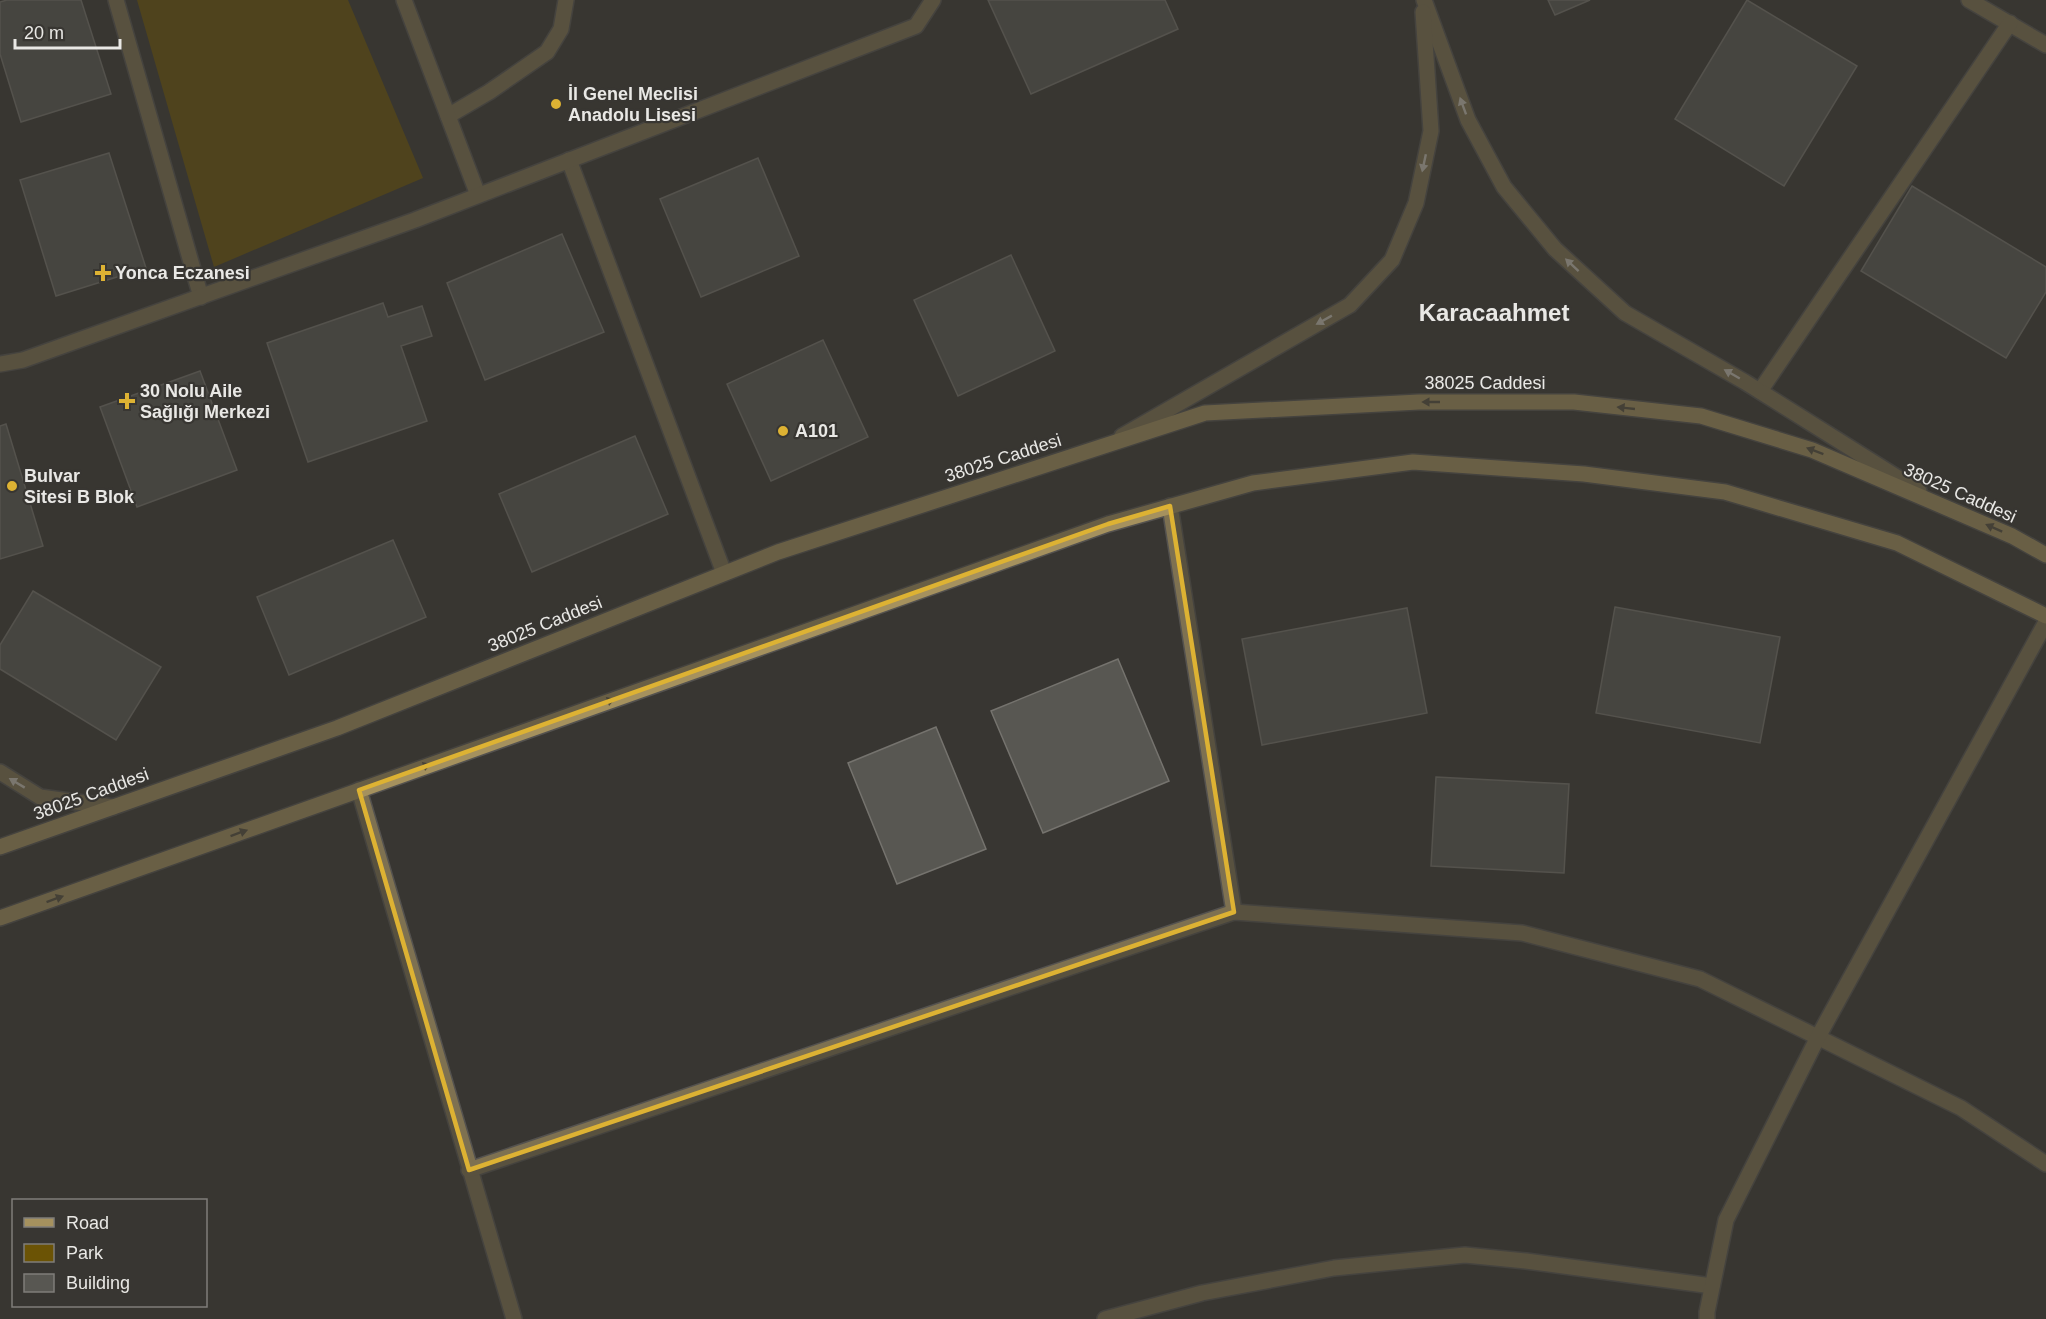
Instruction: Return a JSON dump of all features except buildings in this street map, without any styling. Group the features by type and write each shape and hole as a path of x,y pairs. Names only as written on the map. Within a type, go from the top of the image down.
{"main road":[{"name":"38025 Caddesi","path":"0,847 338,728 778,552 1205,413 1419,402 1574,402 1701,416 1812,450 2012,536 2046,555"},
{"path":"0,918 1108,524 1253,483 1413,462 1584,474 1725,492 1898,543 2046,616"}],"street":[{"path":"116,0 126,42 201,297"},
{"path":"404,0 478,195"},
{"path":"448,116 489,92 547,52 561,29 566,0"},
{"path":"0,364 23,360 478,195 916,26 933,0"},
{"path":"1423,0 1468,120 1504,187 1556,249 1625,313 1760,392 1942,506"},
{"path":"1109,444 1350,305 1392,260 1416,203 1431,131 1423,0"},
{"path":"1969,0 2046,45"},
{"path":"1760,392 2010,23"},
{"path":"569,160 724,573"},
{"path":"1170,506 1234,912"},
{"path":"1707,1319 1726,1220 1818,1037 2046,621"},
{"path":"0,772 40,796 113,807"},
{"path":"359,790 514,1319"},
{"path":"470,1170 1234,912 1522,933 1700,979 1961,1108 2046,1164"},
{"path":"1105,1319 1121,1317 1202,1293 1334,1268 1466,1255 1712,1286"}],"highlighted area":[{"path":"1170,506 1234,912 469,1170 359,790 1108,524"}],"green space":[{"path":"137,0 348,0 423,178 214,267"}],"place":[{"name":"İl Genel Meclisi Anadolu Lisesi","path":"556,104"},
{"name":"Yonca Eczanesi","path":"103,273"},
{"name":"30 Nolu Aile Sağlığı Merkezi","path":"127,401"},
{"name":"A101","path":"783,431"},
{"name":"Bulvar Sitesi B Blok","path":"12,486"}],"district":[{"name":"Karacaahmet","path":"1494,312"}]}
